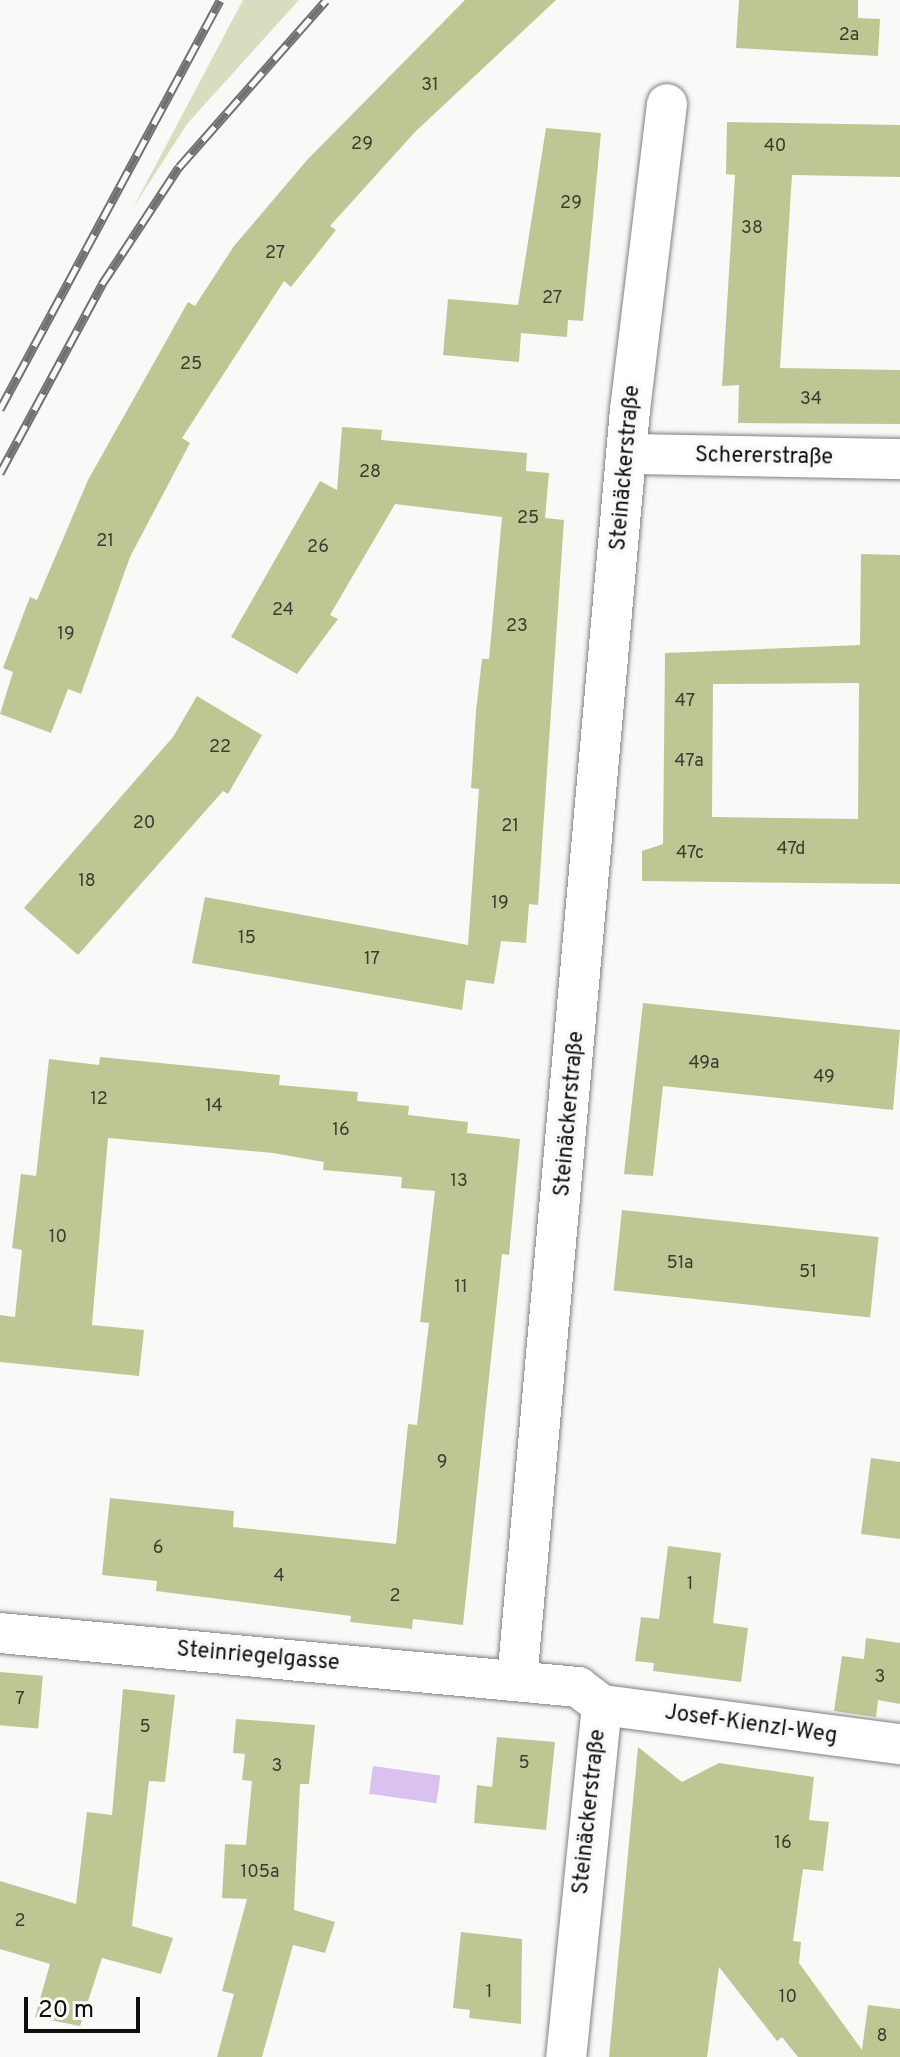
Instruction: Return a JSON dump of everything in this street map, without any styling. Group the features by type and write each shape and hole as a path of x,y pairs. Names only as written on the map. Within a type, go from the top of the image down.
{"street":[{"name":"Steinäckerstraße","path":"566,2057 602,1705 578,1687 517,1681 628,454 667,104"},
{"name":"Schererstraße","path":"628,454 900,459"},
{"name":"Steinriegelgasse","path":"0,1633 517,1681"},
{"name":"Josef-Kienzl-Weg","path":"602,1705 900,1744"}],"green space":[{"path":"243,0 299,0 187,124 133,208"}],"shaded area":[{"path":"373,1766 440,1775 436,1803 369,1794"}],"building":[{"path":"465,0 556,0 415,132 330,226 336,230 291,287 284,281 182,438 190,443 130,557 81,694 68,689 51,733 0,714 13,672 3,668 30,597 37,600 88,480 188,302 195,306 234,246 308,159"},
{"path":"739,0 858,0 858,18 880,19 878,56 736,48"},
{"path":"727,122 900,125 900,177 792,175 780,368 900,370 900,424 738,423 739,385 722,386 735,175 726,174"},
{"path":"546,128 601,133 583,321 568,320 567,337 521,333 519,362 443,355 448,299 518,305"},
{"path":"342,427 382,430 381,440 527,453 526,471 549,473 545,518 564,520 538,905 529,904 526,943 501,941 494,984 466,980 462,1010 192,963 205,897 468,945 479,789 471,788 476,711 482,659 489,659 502,517 395,504 330,615 338,619 297,674 231,637 320,481 337,490"},
{"path":"861,554 900,555 900,884 642,881 642,851 663,844 665,653 860,645","holes":["859,683 858,819 712,817 713,684"]},
{"path":"197,696 262,735 228,794 223,791 78,955 24,908 173,737"},
{"path":"643,1003 900,1030 893,1110 663,1086 653,1176 624,1174"},
{"path":"100,1057 280,1075 279,1085 358,1092 357,1101 409,1106 408,1115 468,1122 467,1133 520,1139 509,1255 502,1254 463,1625 413,1619 412,1629 350,1622 351,1616 156,1591 157,1581 102,1575 110,1498 234,1511 233,1527 396,1544 408,1424 417,1425 429,1323 420,1322 435,1191 401,1188 402,1177 323,1170 324,1162 273,1153 108,1138 92,1325 144,1330 139,1376 0,1362 0,1315 15,1317 22,1250 12,1248 21,1174 36,1176 49,1059 99,1065"},
{"path":"622,1210 879,1237 870,1318 614,1291"},
{"path":"871,1458 900,1462 900,1539 861,1534"},
{"path":"668,1546 721,1553 713,1623 748,1628 741,1682 653,1671 654,1663 635,1661 641,1617 659,1619"},
{"path":"866,1638 900,1643 900,1704 878,1700 876,1717 834,1711 842,1656 864,1659"},
{"path":"0,1672 43,1676 38,1729 0,1725"},
{"path":"123,1689 175,1695 165,1782 149,1781 132,1926 173,1938 161,1974 102,1958 80,2026 35,2017 50,1964 0,1949 0,1881 76,1904 87,1812 112,1815"},
{"path":"236,1719 315,1725 309,1784 300,1784 294,1910 335,1922 325,1953 293,1945 262,2057 217,2057 234,1994 222,1991 247,1899 222,1898 225,1844 246,1845 252,1781 242,1780 245,1754 233,1753"},
{"path":"497,1737 555,1742 546,1830 474,1823 477,1785 492,1787"},
{"path":"638,1747 682,1782 719,1763 814,1777 809,1820 829,1822 823,1871 803,1869 793,1941 801,1942 799,1963 862,2050 868,2005 900,2009 900,2057 798,2057 782,2037 777,2041 719,1967 707,2057 609,2057"},
{"path":"461,1932 522,1939 521,2024 469,2018 470,2010 453,2008"}],"railway":[{"path":"0,409 220,0"},
{"path":"0,473 102,284 179,167 326,0"}]}
